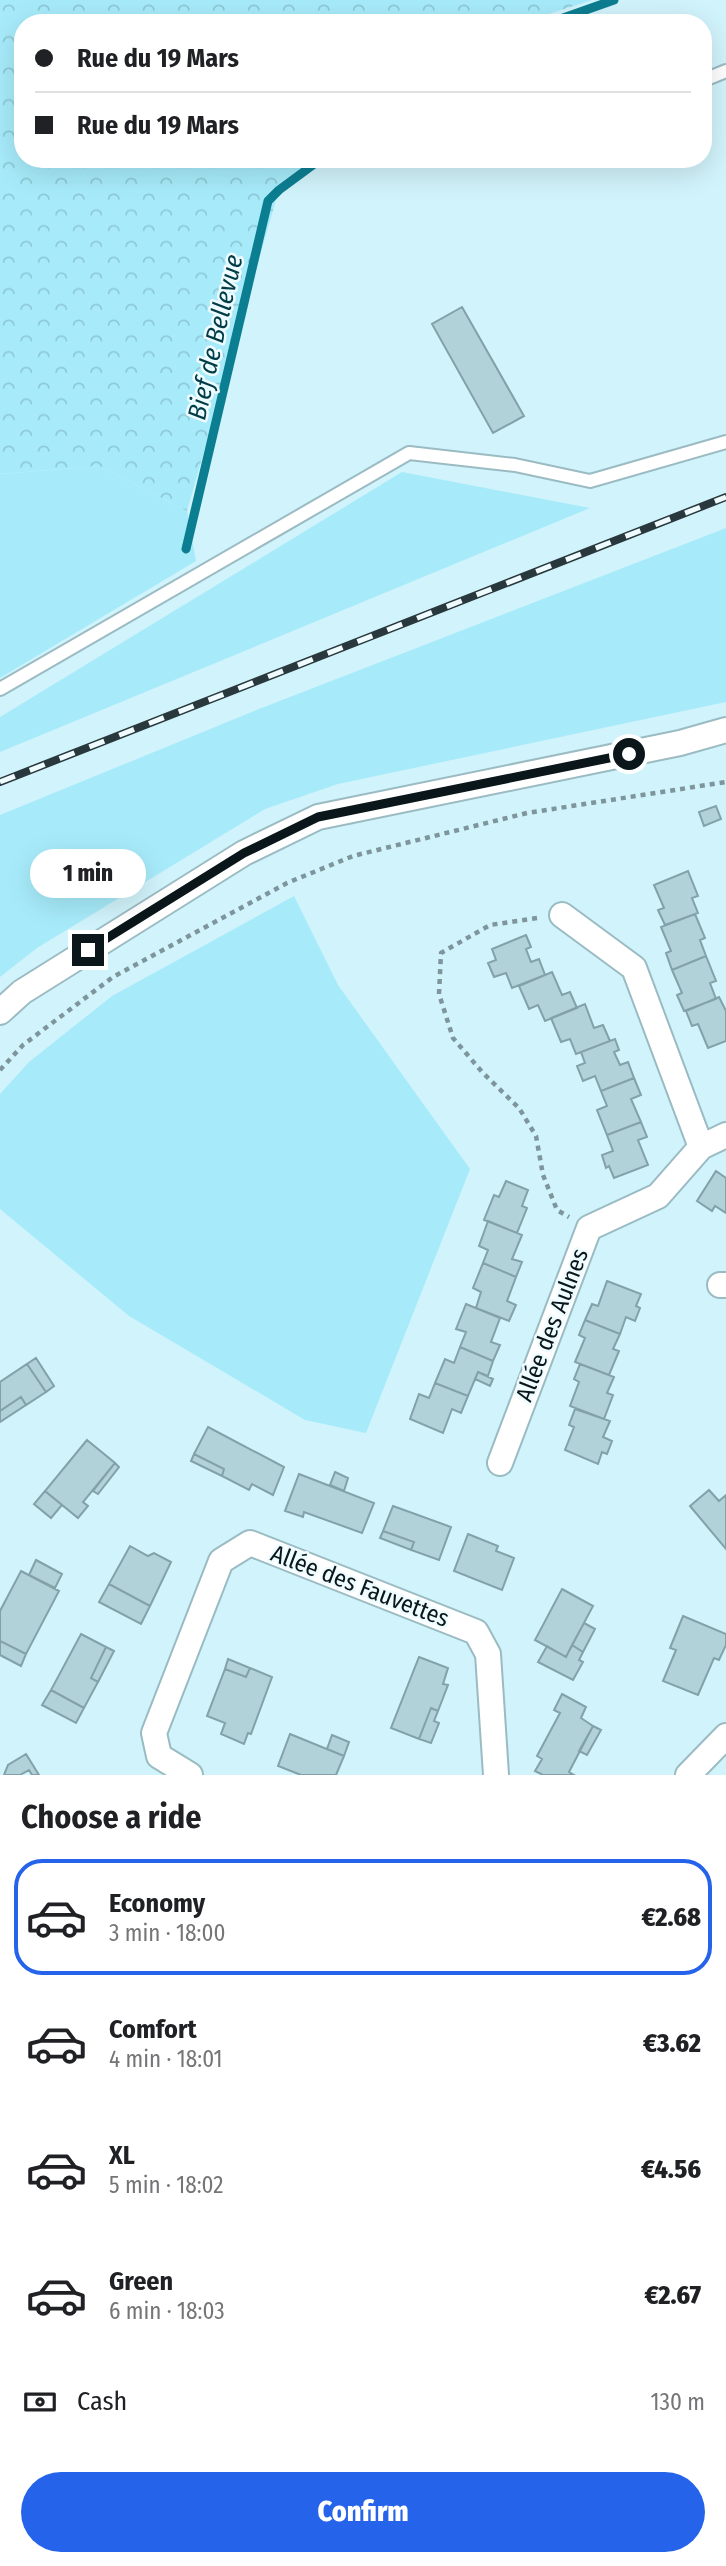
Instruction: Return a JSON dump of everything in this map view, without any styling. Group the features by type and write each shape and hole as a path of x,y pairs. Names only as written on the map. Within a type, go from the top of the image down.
{"street":[{"path":"0,1012 22,992 244,853 318,817 680,743 726,730"},
{"path":"562,915 634,968 701,1147"},
{"name":"Allée des Aulnes","path":"500,1463 589,1228 658,1196 701,1147 726,1135"},
{"name":"Allée des Fauvettes","path":"190,1775 159,1755 154,1733 221,1561 250,1543 476,1632 488,1654 496,1775"},
{"path":"688,1775 726,1736"}],"lane":[{"path":"0,688 409,453 515,465 590,481 726,442"}],"path":[{"path":"0,1070 23,1045 113,977 286,883 353,856 527,813 726,782"},
{"path":"562,915 491,925 441,953 439,994 453,1038 482,1073 519,1108 536,1136 543,1175 557,1210 589,1228"}],"green space":[{"path":"0,0 592,0 549,14 14,14 14,168 310,168 278,193 187,511 99,466 0,474"},
{"path":"99,466 187,511 196,561 0,678 0,474"},
{"path":"402,472 590,508 0,752 0,717"},
{"path":"726,528 726,702 338,784 265,809 37,948 0,977 0,815 259,709"},
{"path":"294,896 338,985 470,1169 366,1433 305,1420 129,1316 0,1209 0,1094 29,1062 112,996"}],"building":[{"path":"462,307 524,416 493,433 432,324"},
{"path":"716,806 721,819 704,826 699,812"},
{"path":"688,871 698,896 692,898 698,913 665,925 658,910 664,908 654,885"},
{"path":"695,914 705,938 700,940 706,956 672,970 666,953 671,951 661,927"},
{"path":"526,935 531,947 526,949 531,962 539,959 545,975 512,988 506,973 494,977 488,963 496,960 492,949"},
{"path":"706,956 716,981 710,983 716,999 684,1011 677,995 682,993 672,970"},
{"path":"552,972 562,995 570,992 577,1008 545,1021 538,1005 529,1009 519,986"},
{"path":"719,997 726,1011 726,1041 708,1048 698,1024 692,1026 686,1011"},
{"path":"585,1004 594,1028 603,1025 610,1041 576,1054 570,1039 561,1042 551,1018"},
{"path":"615,1039 619,1050 614,1052 620,1065 628,1062 634,1078 601,1091 595,1076 583,1081 577,1066 585,1063 581,1052"},
{"path":"634,1078 641,1095 631,1099 641,1122 607,1135 597,1110 607,1106 601,1091"},
{"path":"641,1122 647,1137 638,1140 648,1165 614,1178 609,1166 606,1168 602,1155 613,1151 607,1135"},
{"path":"716,1171 726,1178 726,1213 715,1206 712,1211 697,1201"},
{"path":"506,1181 528,1190 522,1206 527,1208 517,1233 484,1220 494,1195 499,1197"},
{"path":"488,1221 522,1235 512,1259 522,1262 516,1277 483,1263 488,1250 479,1246"},
{"path":"483,1263 516,1277 507,1301 516,1305 509,1321 476,1308 481,1292 473,1288"},
{"path":"607,1281 641,1294 636,1306 640,1308 635,1321 626,1317 620,1334 585,1320 592,1304 598,1306"},
{"path":"466,1304 500,1318 491,1342 500,1345 493,1361 460,1347 466,1332 456,1329"},
{"path":"585,1320 620,1334 613,1349 619,1351 609,1375 575,1362 585,1338 579,1335"},
{"path":"460,1347 493,1361 488,1376 478,1372 468,1396 435,1383 445,1359 454,1363"},
{"path":"36,1358 54,1386 46,1392 27,1364"},
{"path":"27,1364 46,1392 26,1405 21,1397 0,1411 0,1382"},
{"path":"580,1364 614,1377 607,1393 613,1395 604,1419 570,1406 579,1382 574,1379"},
{"path":"478,1372 493,1379 490,1386 475,1379"},
{"path":"435,1383 468,1396 461,1413 452,1409 443,1433 410,1419 419,1394 429,1398"},
{"path":"21,1397 26,1405 0,1422 0,1411"},
{"path":"575,1409 610,1421 603,1437 612,1441 607,1454 602,1452 598,1464 565,1450 574,1427 569,1425"},
{"path":"208,1427 284,1467 273,1495 252,1484 249,1490 222,1476 224,1469 194,1454"},
{"path":"87,1440 115,1463 83,1502 88,1506 78,1518 45,1491"},
{"path":"194,1454 224,1469 222,1476 191,1461"},
{"path":"115,1463 119,1467 98,1494 93,1491"},
{"path":"335,1472 348,1478 344,1491 330,1485"},
{"path":"299,1474 374,1503 362,1533 304,1512 303,1517 285,1511"},
{"path":"709,1490 719,1501 726,1495 726,1549 690,1506"},
{"path":"45,1491 62,1505 51,1518 34,1504"},
{"path":"393,1506 451,1527 439,1560 411,1550 414,1542 383,1531"},
{"path":"383,1531 414,1542 411,1550 380,1538"},
{"path":"468,1534 498,1546 496,1551 514,1558 502,1590 454,1571"},
{"path":"130,1546 148,1556 154,1553 171,1562 150,1606 109,1584"},
{"path":"36,1560 62,1574 55,1588 29,1575"},
{"path":"21,1571 59,1591 26,1654 0,1641 0,1611"},
{"path":"109,1584 150,1606 141,1624 99,1602"},
{"path":"562,1589 593,1606 566,1657 535,1640"},
{"path":"683,1616 726,1634 726,1645 719,1660 714,1658 698,1695 663,1681 676,1650 670,1648"},
{"path":"584,1623 595,1629 583,1652 572,1645"},
{"path":"81,1634 106,1647 91,1678 98,1682 84,1708 51,1690"},
{"path":"0,1641 26,1654 21,1666 0,1655"},
{"path":"572,1645 583,1652 579,1660 583,1662 573,1680 538,1662 547,1646 566,1657"},
{"path":"106,1647 114,1651 98,1682 91,1678"},
{"path":"419,1657 448,1668 443,1684 448,1685 438,1711 431,1708 419,1739 391,1728"},
{"path":"228,1659 250,1668 246,1677 225,1669"},
{"path":"250,1668 272,1677 251,1734 248,1733 244,1744 221,1734 225,1723 207,1716 225,1669 246,1677"},
{"path":"51,1690 84,1708 76,1723 42,1705"},
{"path":"562,1694 586,1707 581,1718 593,1726 569,1772 574,1775 543,1775 535,1771 542,1759 537,1756 560,1713 554,1710"},
{"path":"431,1708 438,1711 434,1721 439,1723 431,1743 419,1739"},
{"path":"593,1726 601,1730 587,1755 579,1751"},
{"path":"290,1734 344,1756 336,1775 301,1775 278,1766"},
{"path":"332,1735 349,1742 344,1756 327,1749"},
{"path":"26,1754 39,1775 32,1775 29,1770 20,1775 4,1775 8,1765"}],"waterway":[{"name":"Bief de Bellevue","path":"574,14 614,0"},
{"name":"Bief de Bellevue","path":"186,549 268,201 309,168"}],"railway":[{"path":"0,782 726,497"}],"route":[{"path":"88,950 244,853 318,817 629,754"}]}
